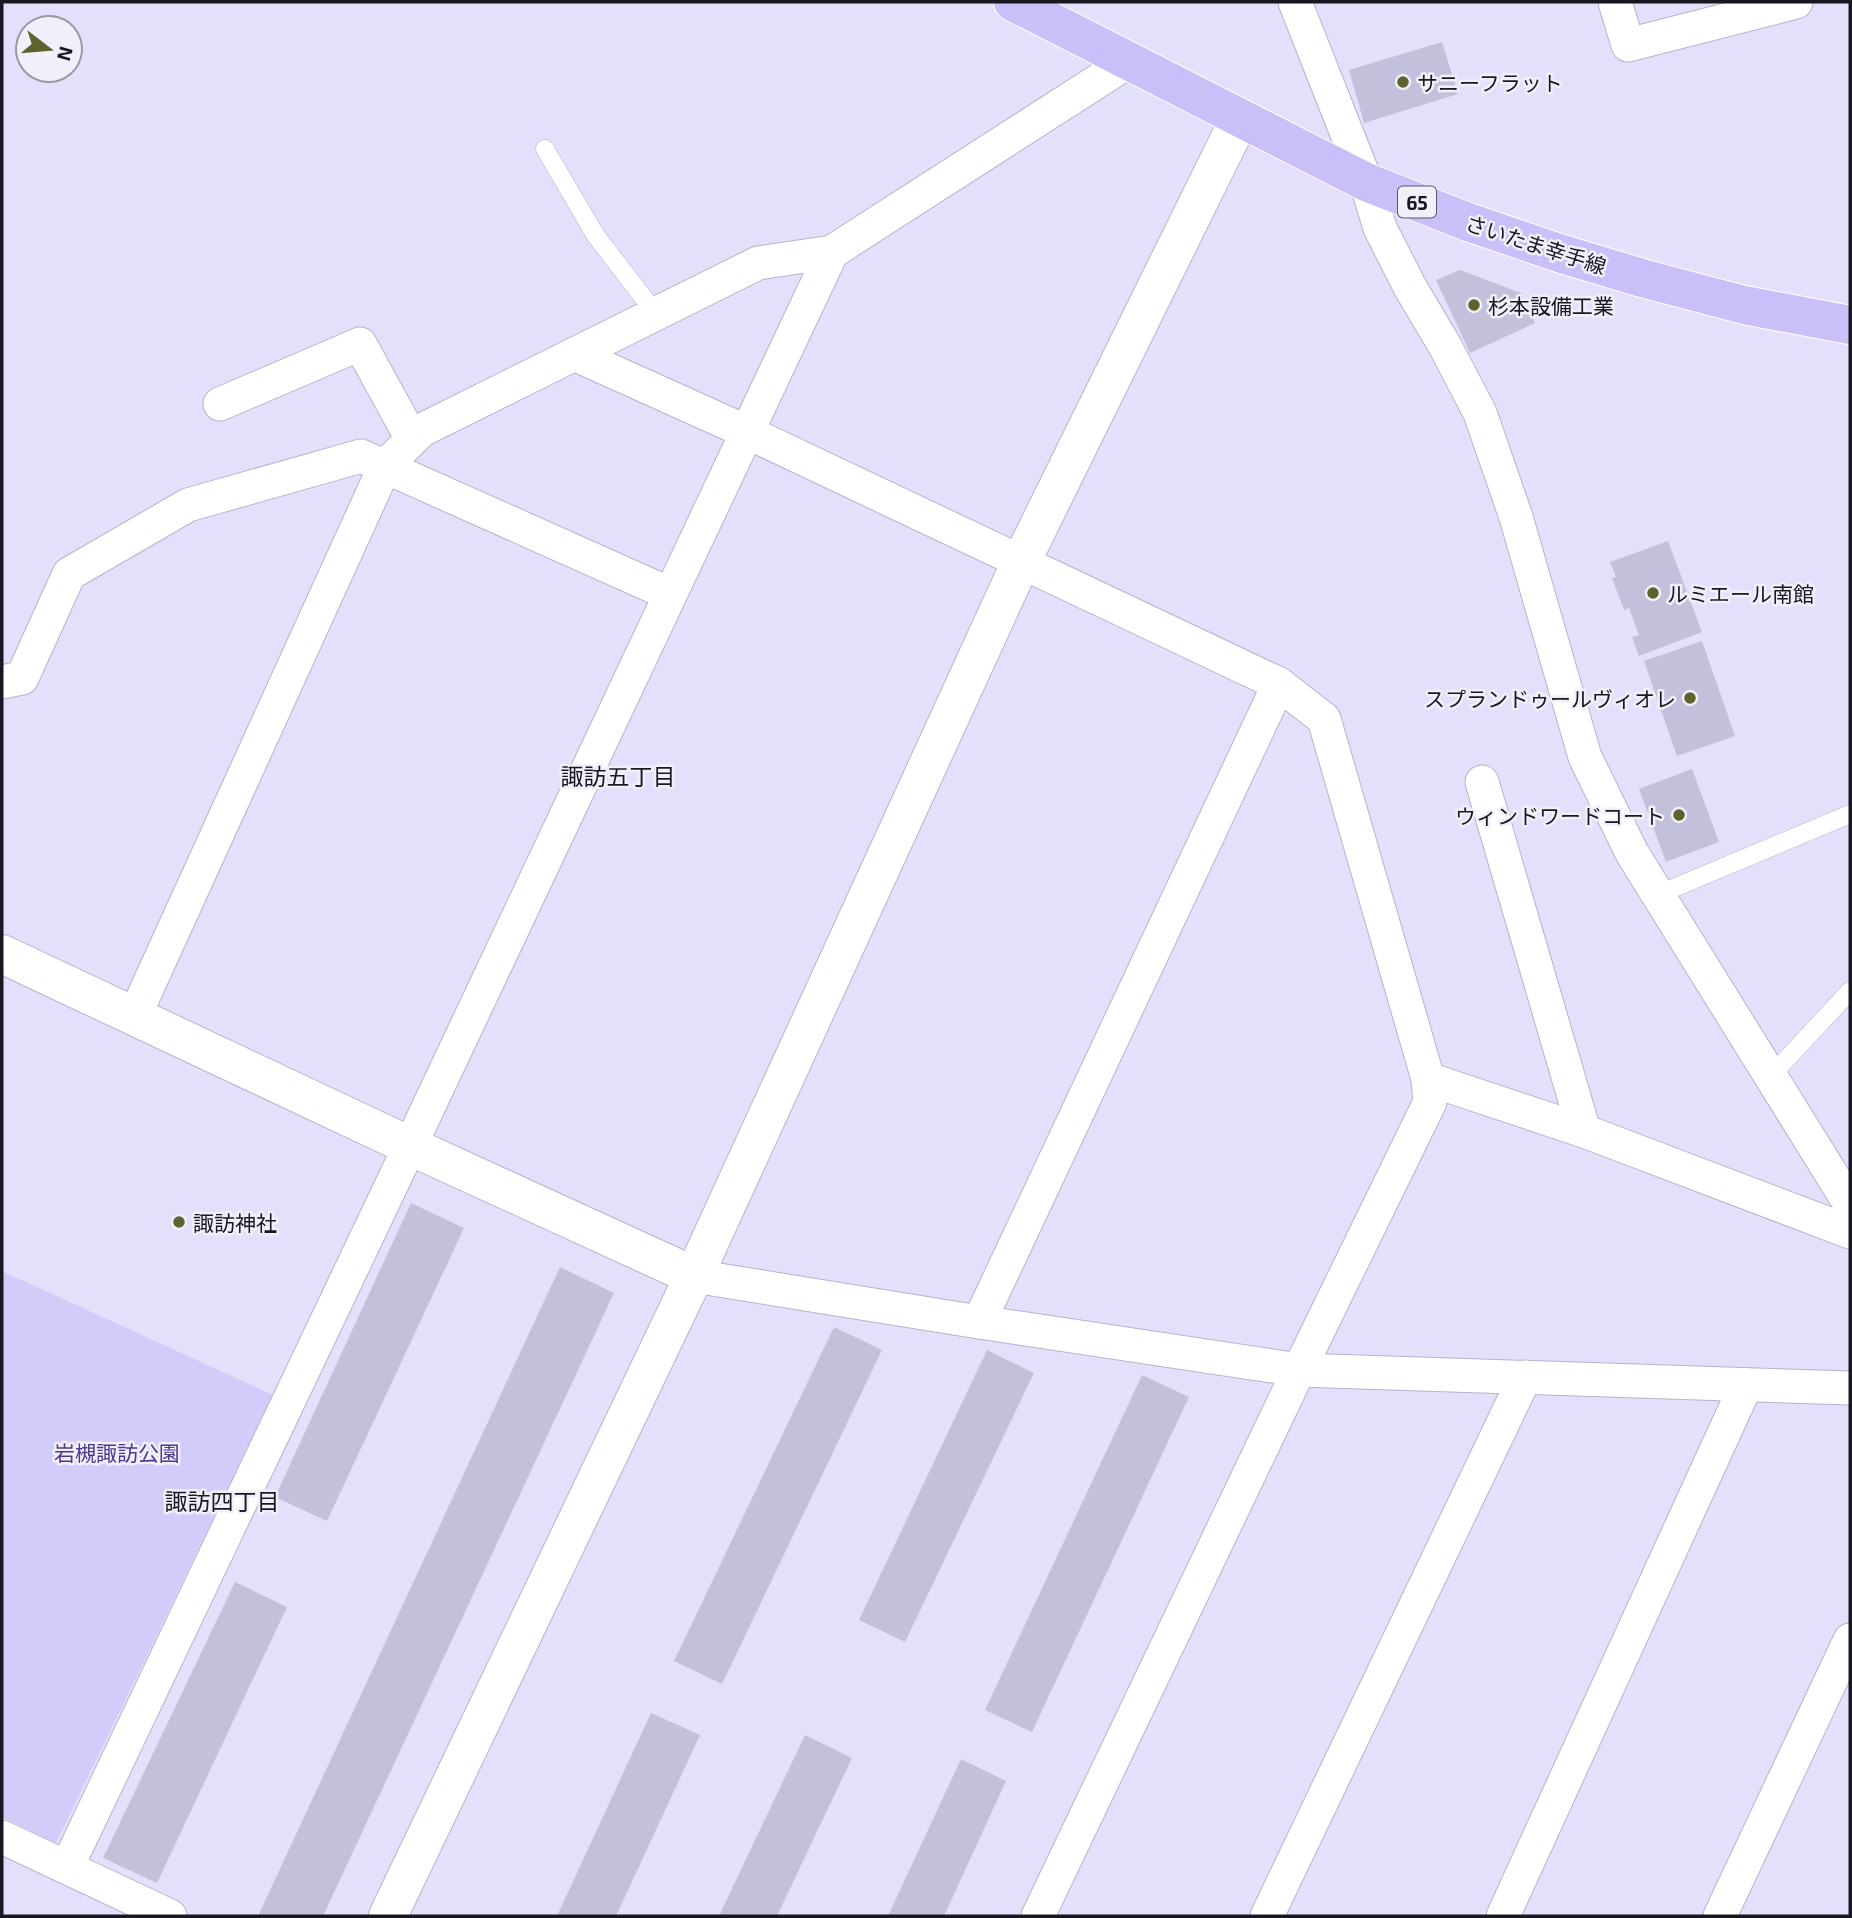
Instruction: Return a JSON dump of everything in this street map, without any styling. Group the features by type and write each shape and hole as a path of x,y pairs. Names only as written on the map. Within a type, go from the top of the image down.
{"main road":[{"name":"さいたま幸手線","path":"1013,2 1366,182 1468,222 1562,254 1744,305 1850,325"}],"street":[{"path":"1295,2 1366,182 1380,228 1480,413 1516,517 1585,757 1632,853 1850,1204"},
{"path":"1615,2 1628,45 1796,2"},
{"path":"134,1017 385,466 412,439 422,430 758,263 832,252 1129,61"},
{"path":"388,1916 694,1276 1021,562 1240,118"},
{"path":"67,1867 832,252"},
{"path":"220,404 359,344 412,439"},
{"path":"574,354 747,432 1279,684 1324,719 1427,1079 1430,1102 1038,1916"},
{"path":"2,682 22,678 69,574 188,505 361,456 670,594"},
{"path":"979,1322 1279,684"},
{"path":"1482,782 1584,1131"},
{"path":"2,954 694,1276 1299,1370 1850,1388"},
{"path":"1427,1079 1584,1131 1850,1232"},
{"path":"1267,1916 1525,1377"},
{"path":"1503,1916 1746,1385"},
{"path":"1720,1916 1850,1640"},
{"path":"2,1838 170,1916"}],"lane":[{"path":"545,149 596,236 656,314"},
{"path":"1657,895 1850,814"},
{"path":"1770,1077 1850,991"}],"green space":[{"name":"岩槻諏訪公園","path":"2,1271 273,1395 56,1843 2,1817"}],"building":[{"name":"サニーフラット","path":"1442,42 1458,94 1364,123 1349,70"},
{"path":"1460,270 1521,293 1535,323 1470,353 1436,280"},
{"name":"ルミエール南館","path":"1668,541 1702,632 1639,656 1632,637 1639,635 1629,608 1624,610 1612,578 1616,577 1610,562"},
{"name":"スプランドゥールヴィオレ","path":"1702,641 1735,736 1677,756 1644,661"},
{"name":"ウィンドワードコート","path":"1692,769 1719,842 1666,862 1639,789"},
{"path":"411,1203 464,1228 327,1521 275,1497"},
{"path":"560,1267 614,1293 323,1916 258,1916"},
{"path":"834,1327 882,1350 722,1684 674,1661"},
{"path":"987,1350 1034,1373 905,1642 859,1620"},
{"path":"1142,1375 1189,1397 1032,1732 985,1710"},
{"path":"235,1582 287,1607 157,1883 103,1858"},
{"path":"651,1713 700,1735 616,1916 557,1916"},
{"path":"805,1735 852,1758 777,1916 719,1916"},
{"path":"961,1759 1006,1781 944,1916 888,1916"}],"place":[{"name":"サニーフラット","path":"1403,82"},
{"name":"杉本設備工業","path":"1474,305"},
{"name":"ルミエール南館","path":"1653,593"},
{"name":"スプランドゥールヴィオレ","path":"1690,698"},
{"name":"ウィンドワードコート","path":"1679,815"},
{"name":"諏訪神社","path":"179,1222"}],"district":[{"name":"諏訪五丁目","path":"618,776"},
{"name":"諏訪四丁目","path":"222,1501"}]}
